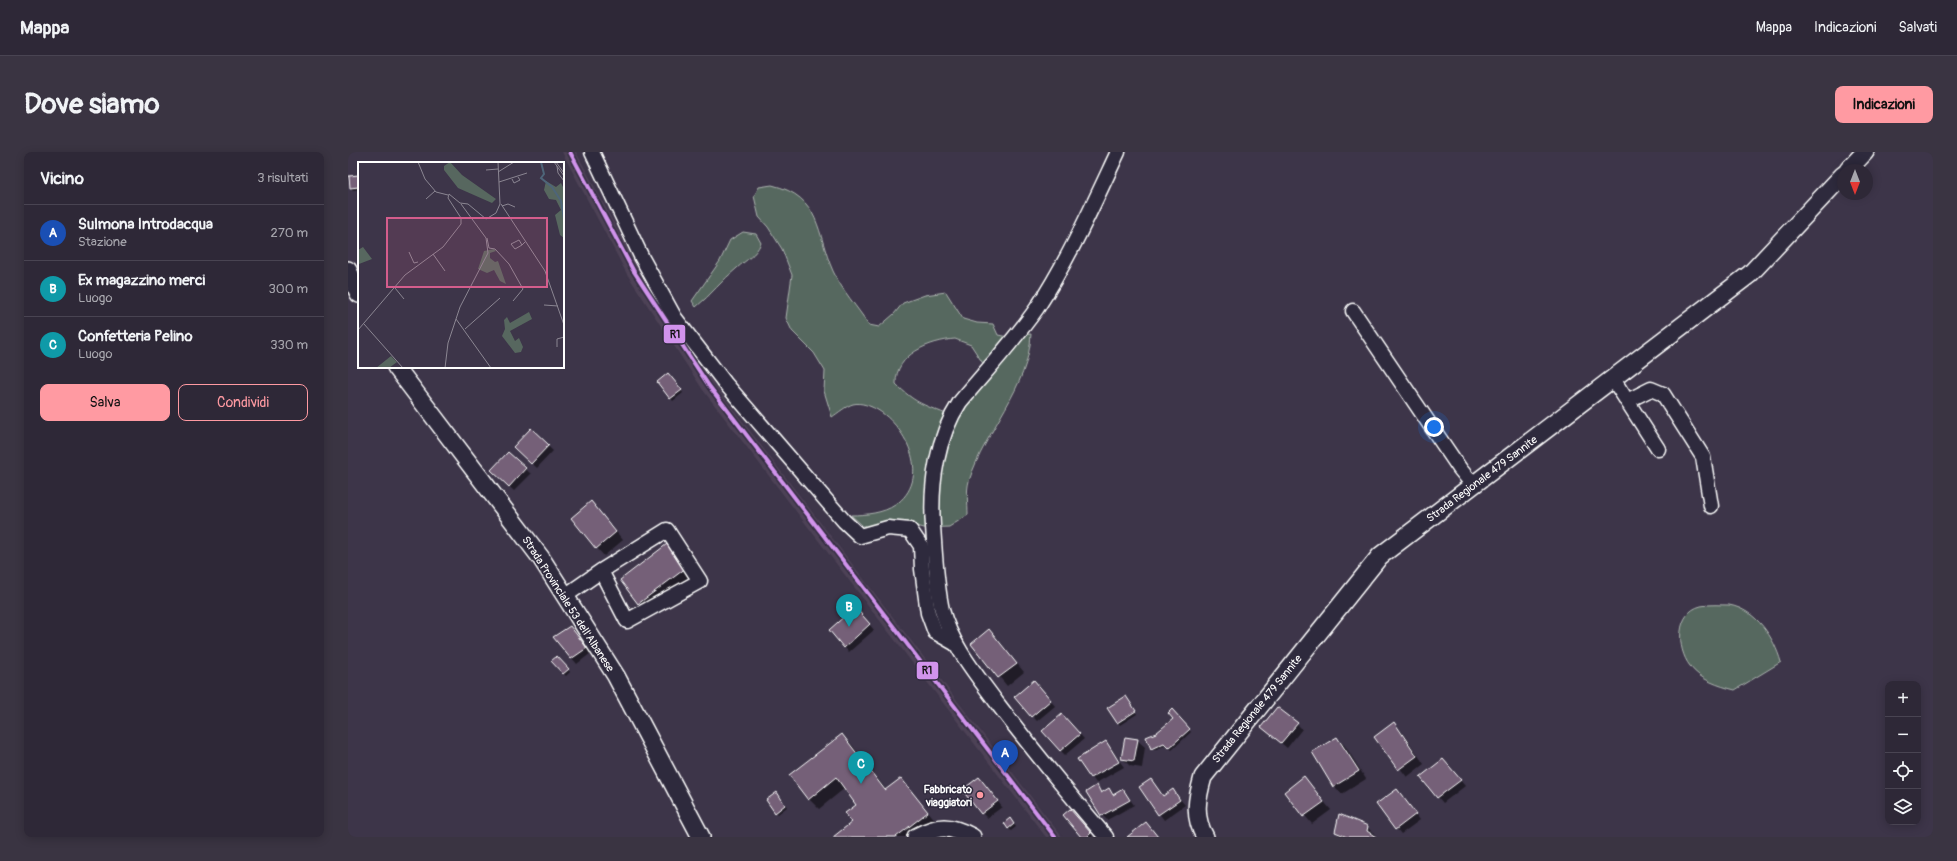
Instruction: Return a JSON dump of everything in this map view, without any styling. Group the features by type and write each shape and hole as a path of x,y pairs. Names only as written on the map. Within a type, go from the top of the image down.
{"main road":[{"name":"Strada Regionale 479 Sannite","path":"1205,837 1198,818 1196,801 1204,777 1223,750 1380,556 1750,274 1837,181"},
{"path":"348,270 358,292"},
{"name":"Strada Provinciale 53 dell'Albanese","path":"397,368 541,558 616,676 701,837"},
{"path":"916,837 941,827 954,829 972,837"}],"street":[{"path":"592,152 642,258 675,318 725,383 844,521 860,536 888,528 910,530 921,546 922,569 928,613 936,632 956,644"},
{"path":"1106,837 1026,741 965,660 956,644 943,611 936,574 931,504 934,481 946,426 960,402 1024,325 1048,291 1068,256 1118,152"},
{"path":"1353,312 1473,485"},
{"path":"1613,379 1658,449"},
{"path":"1627,401 1651,389 1663,394 1703,457 1712,506"},
{"path":"565,596 601,571 667,530 700,581 627,621 601,571"}],"shaded area":[{"path":"562,152 576,152 638,268 713,383 1062,837 1046,837 703,390 627,274"}],"green space":[{"path":"772,185 788,191 800,198 809,207 815,218 836,278 869,325 879,327 894,314 903,303 925,295 946,292 963,319 977,323 993,324 998,335 1008,337 1031,334 1023,373 1015,391 976,462 969,481 967,493 968,515 949,527 924,528 906,523 872,528 863,526 851,515 880,512 891,508 906,494 912,482 914,468 911,454 906,441 898,428 888,417 874,408 862,404 853,404 832,417 824,391 825,371 814,353 792,331 786,318 792,275 782,249 768,227 759,217 754,196 759,187","holes":["955,339 971,345 984,365 946,414 919,402 908,395 896,384 897,374 901,365 908,357 925,346 945,340"]},
{"path":"743,232 756,234 761,243 759,247 696,307 692,301 720,261 730,240"},
{"path":"1704,605 1729,605 1748,613 1763,626 1774,644 1781,662 1735,690 1710,682 1694,671 1685,658 1681,641 1683,623 1687,615 1693,610"}],"building":[{"path":"358,175 358,187 350,188 349,176"},
{"path":"668,373 682,390 670,399 657,382"},
{"path":"531,428 549,445 531,464 513,447"},
{"path":"508,452 526,468 509,487 491,470"},
{"path":"591,501 616,532 596,549 571,518"},
{"path":"667,544 686,568 638,604 620,580"},
{"path":"855,607 870,624 844,648 829,630"},
{"path":"570,626 587,648 571,659 553,637"},
{"path":"989,629 1017,664 998,678 971,644"},
{"path":"557,656 569,669 563,674 551,661"},
{"path":"1034,680 1051,700 1031,717 1014,697"},
{"path":"1126,696 1136,711 1117,723 1107,708"},
{"path":"1277,707 1298,723 1281,743 1261,727"},
{"path":"1172,709 1190,729 1169,748 1164,743 1151,749 1146,737 1156,733 1173,719 1168,713"},
{"path":"1062,714 1080,734 1060,751 1042,731"},
{"path":"1394,722 1417,756 1398,770 1374,737"},
{"path":"842,734 885,790 901,778 928,812 896,837 833,837 852,822 845,813 856,805 836,777 808,800 789,775"},
{"path":"1125,737 1138,739 1134,761 1121,759"},
{"path":"1337,737 1359,771 1333,787 1312,752"},
{"path":"1106,741 1119,762 1090,778 1077,759"},
{"path":"1443,759 1461,780 1437,798 1420,777"},
{"path":"1304,776 1324,802 1303,817 1284,792"},
{"name":"Fabbricato viaggiatori","path":"979,777 998,801 981,814 962,790"},
{"path":"1151,779 1163,796 1173,789 1180,800 1158,815 1139,787"},
{"path":"1097,785 1101,793 1109,788 1113,795 1123,789 1130,800 1101,816 1086,792"},
{"path":"1397,789 1416,814 1395,830 1376,804"},
{"path":"777,792 785,805 775,813 766,800"},
{"path":"1070,809 1091,833 1087,837 1081,837 1063,815"},
{"path":"1339,814 1368,826 1367,831 1376,837 1347,837 1335,832"},
{"path":"1010,818 1014,824 1008,829 1004,823"},
{"path":"1146,822 1158,837 1127,837"}],"transit line":[{"name":"R1","path":"570,152 633,270 709,386 1055,837"}],"place":[{"name":"Ex magazzino merci","path":"849,627"},
{"name":"Sulmona Introdacqua","path":"1005,773"},
{"name":"Confetteria Pelino","path":"861,784"},
{"name":"Fabbricato viaggiatori","path":"980,795"}]}
